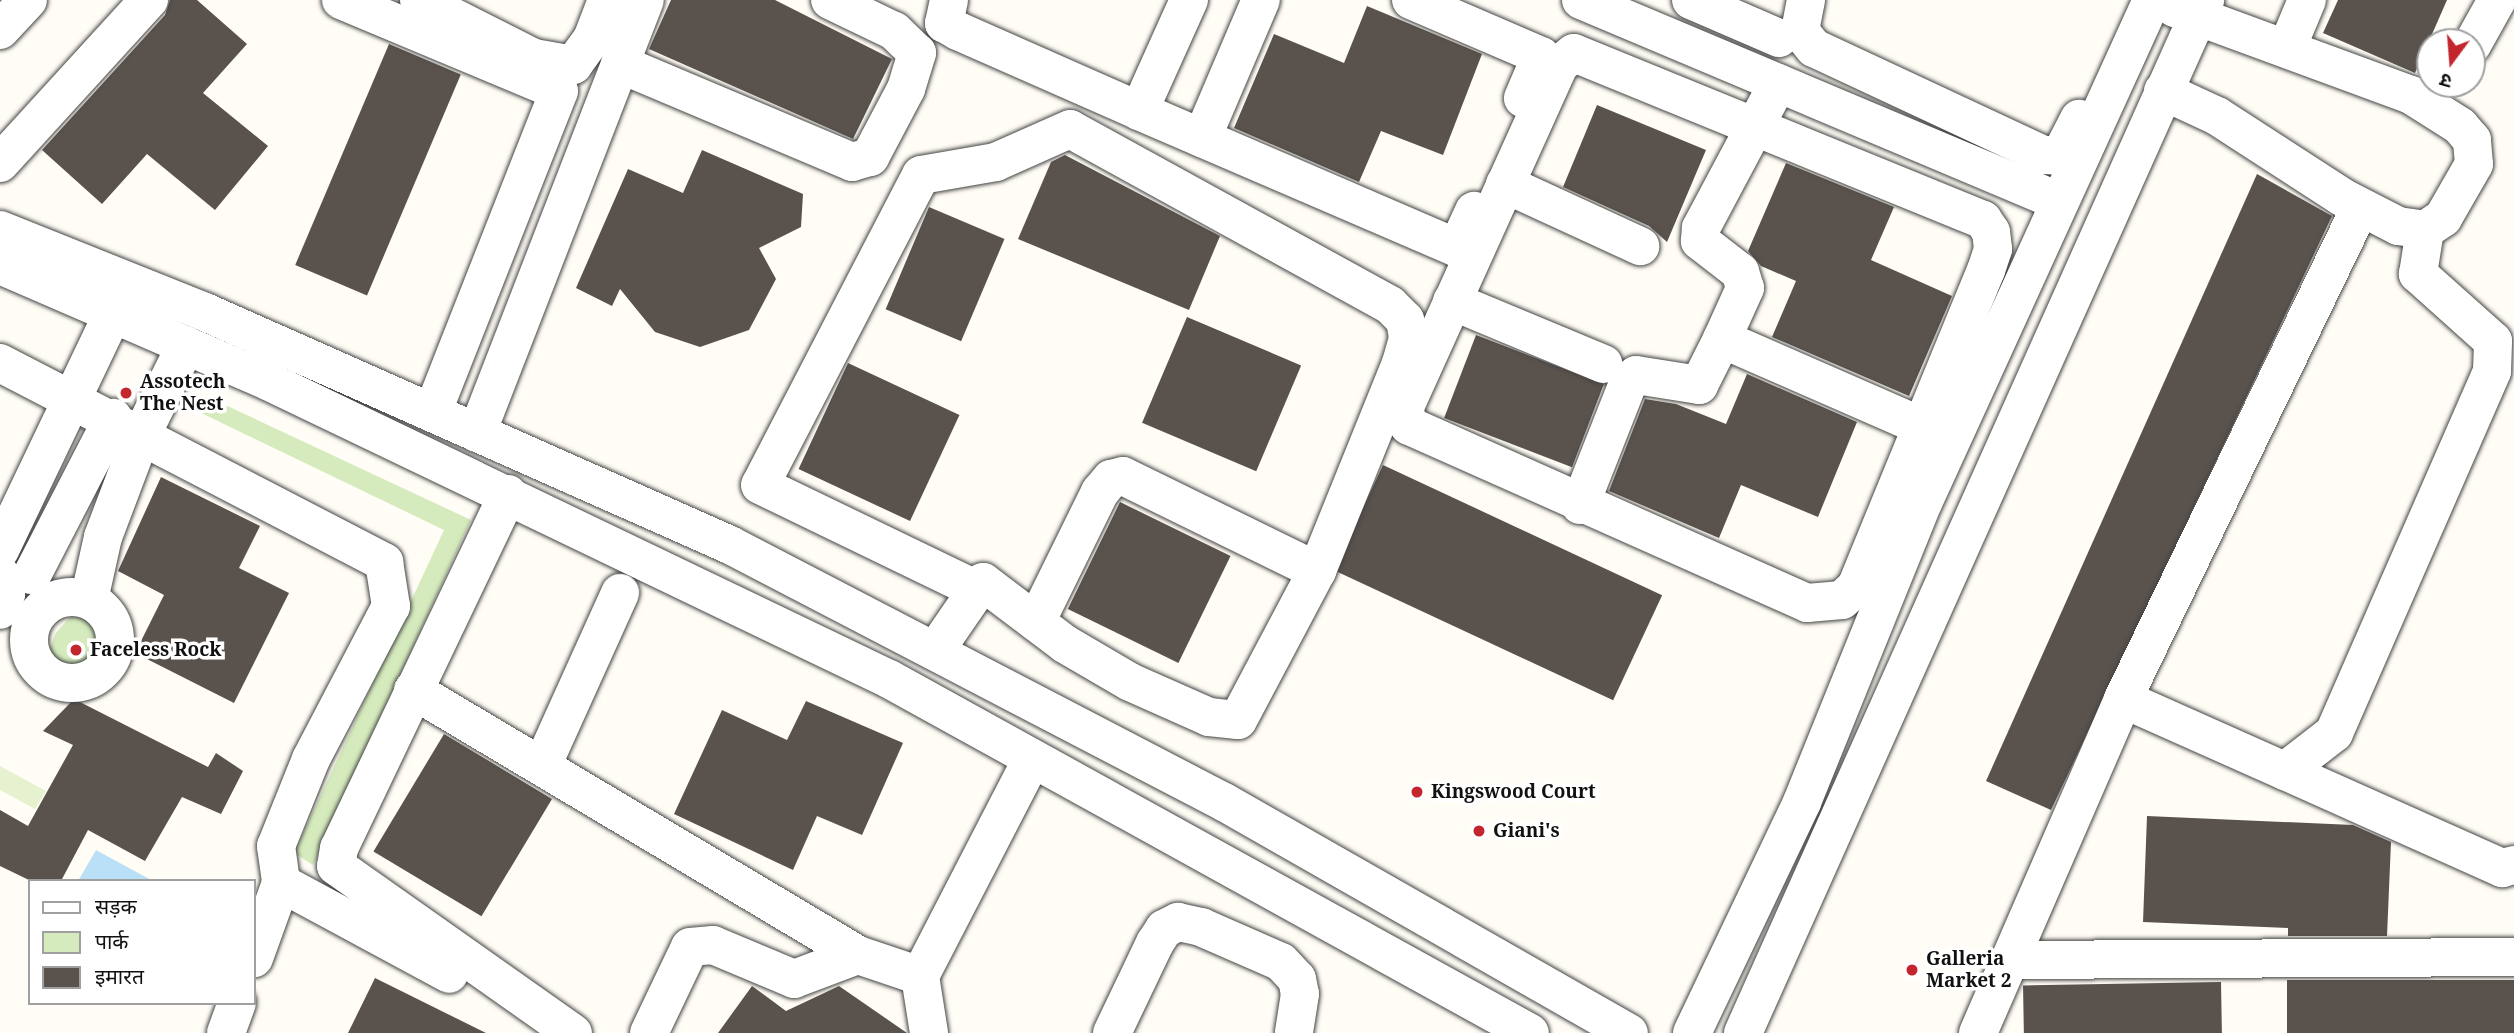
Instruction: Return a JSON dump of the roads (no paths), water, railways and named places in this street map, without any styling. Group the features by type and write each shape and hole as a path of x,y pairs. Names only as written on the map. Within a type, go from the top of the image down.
{"street":[{"path":"0,30 28,0"},
{"path":"0,163 149,0"},
{"path":"341,0 559,92 432,413"},
{"path":"419,0 534,58 573,65 592,39 607,0"},
{"path":"477,433 645,0"},
{"path":"620,64 852,162 870,157 906,89 916,53 894,31 830,0"},
{"path":"949,0 944,23 958,31 1457,248 1541,55 1411,0"},
{"path":"1139,111 1189,0"},
{"path":"1202,138 1261,0"},
{"path":"1581,0 2057,201"},
{"path":"1691,0 1779,38"},
{"path":"1806,0 1800,31 1814,48 2043,155 2060,156 2128,0"},
{"path":"1692,1033 1802,802 1937,433 1993,249 1991,232 1983,220 1739,123 1574,53 1559,65 1404,409 1409,426 1580,505 1808,603 1825,606 1856,587 1937,433 2057,201 2154,0 2200,9 2287,48 2416,88"},
{"path":"2287,48 2307,0"},
{"path":"2481,28 2497,0"},
{"path":"1743,1033 2200,9"},
{"path":"1828,104 1845,62"},
{"path":"1580,505 1628,383 1636,375 1699,385 1745,288 1740,272 1700,241 1701,228 1739,123 1761,76"},
{"path":"2163,91 2217,116 2360,208 2398,226 2425,230 2443,218 2474,164 2472,141 2443,98"},
{"path":"935,651 983,582 1036,622 1168,701 1209,717 1238,720 1317,571 1401,363 1408,338 1405,320 1390,305 1070,130 996,162 934,170 911,186 760,485 977,590"},
{"path":"1505,184 1640,246"},
{"path":"1978,1033 2123,699 2360,208"},
{"path":"0,230 244,329 730,545 1224,802 1629,1033"},
{"path":"2285,771 2334,733 2492,371 2493,341 2418,274 2425,230"},
{"path":"0,265 229,364 508,494 889,679 1530,1033"},
{"path":"1452,301 1603,364"},
{"path":"0,550 113,313"},
{"path":"229,364 244,329"},
{"path":"1722,339 1937,433"},
{"path":"7,630 38,613 48,604 75,597 89,600 101,608 115,632 111,660 90,680 69,683 48,676 7,630 6,594 16,574 186,345"},
{"path":"0,363 74,397 371,552 384,562 390,580 391,606 311,759 276,846 281,883 256,952"},
{"path":"89,600 127,426"},
{"path":"1036,622 1100,492 1111,479 1123,477 1317,571"},
{"path":"508,494 339,848 336,866 572,1033"},
{"path":"542,766 620,593"},
{"path":"413,690 858,955 920,976"},
{"path":"2123,699 2502,868 2514,865"},
{"path":"929,1033 920,976 1032,759"},
{"path":"1203,854 1224,802"},
{"path":"281,883 520,1013 534,1024 536,1033"},
{"path":"1112,1033 1155,943 1164,929 1178,922 1201,927 1281,962 1297,979 1300,994 1294,1033"},
{"path":"649,1033 690,947 713,945 794,979 858,955"},
{"path":"2010,960 2514,957"},
{"path":"226,1033 236,1005"}],"water":[{"path":"96,850 149,879 79,879"}],"place":[{"name":"Assotech The Nest","path":"126,393"},
{"name":"Faceless Rock","path":"76,650"},
{"name":"Kingswood Court","path":"1417,792"},
{"name":"Giani's","path":"1479,831"},
{"name":"Galleria Market 2","path":"1912,970"}]}
